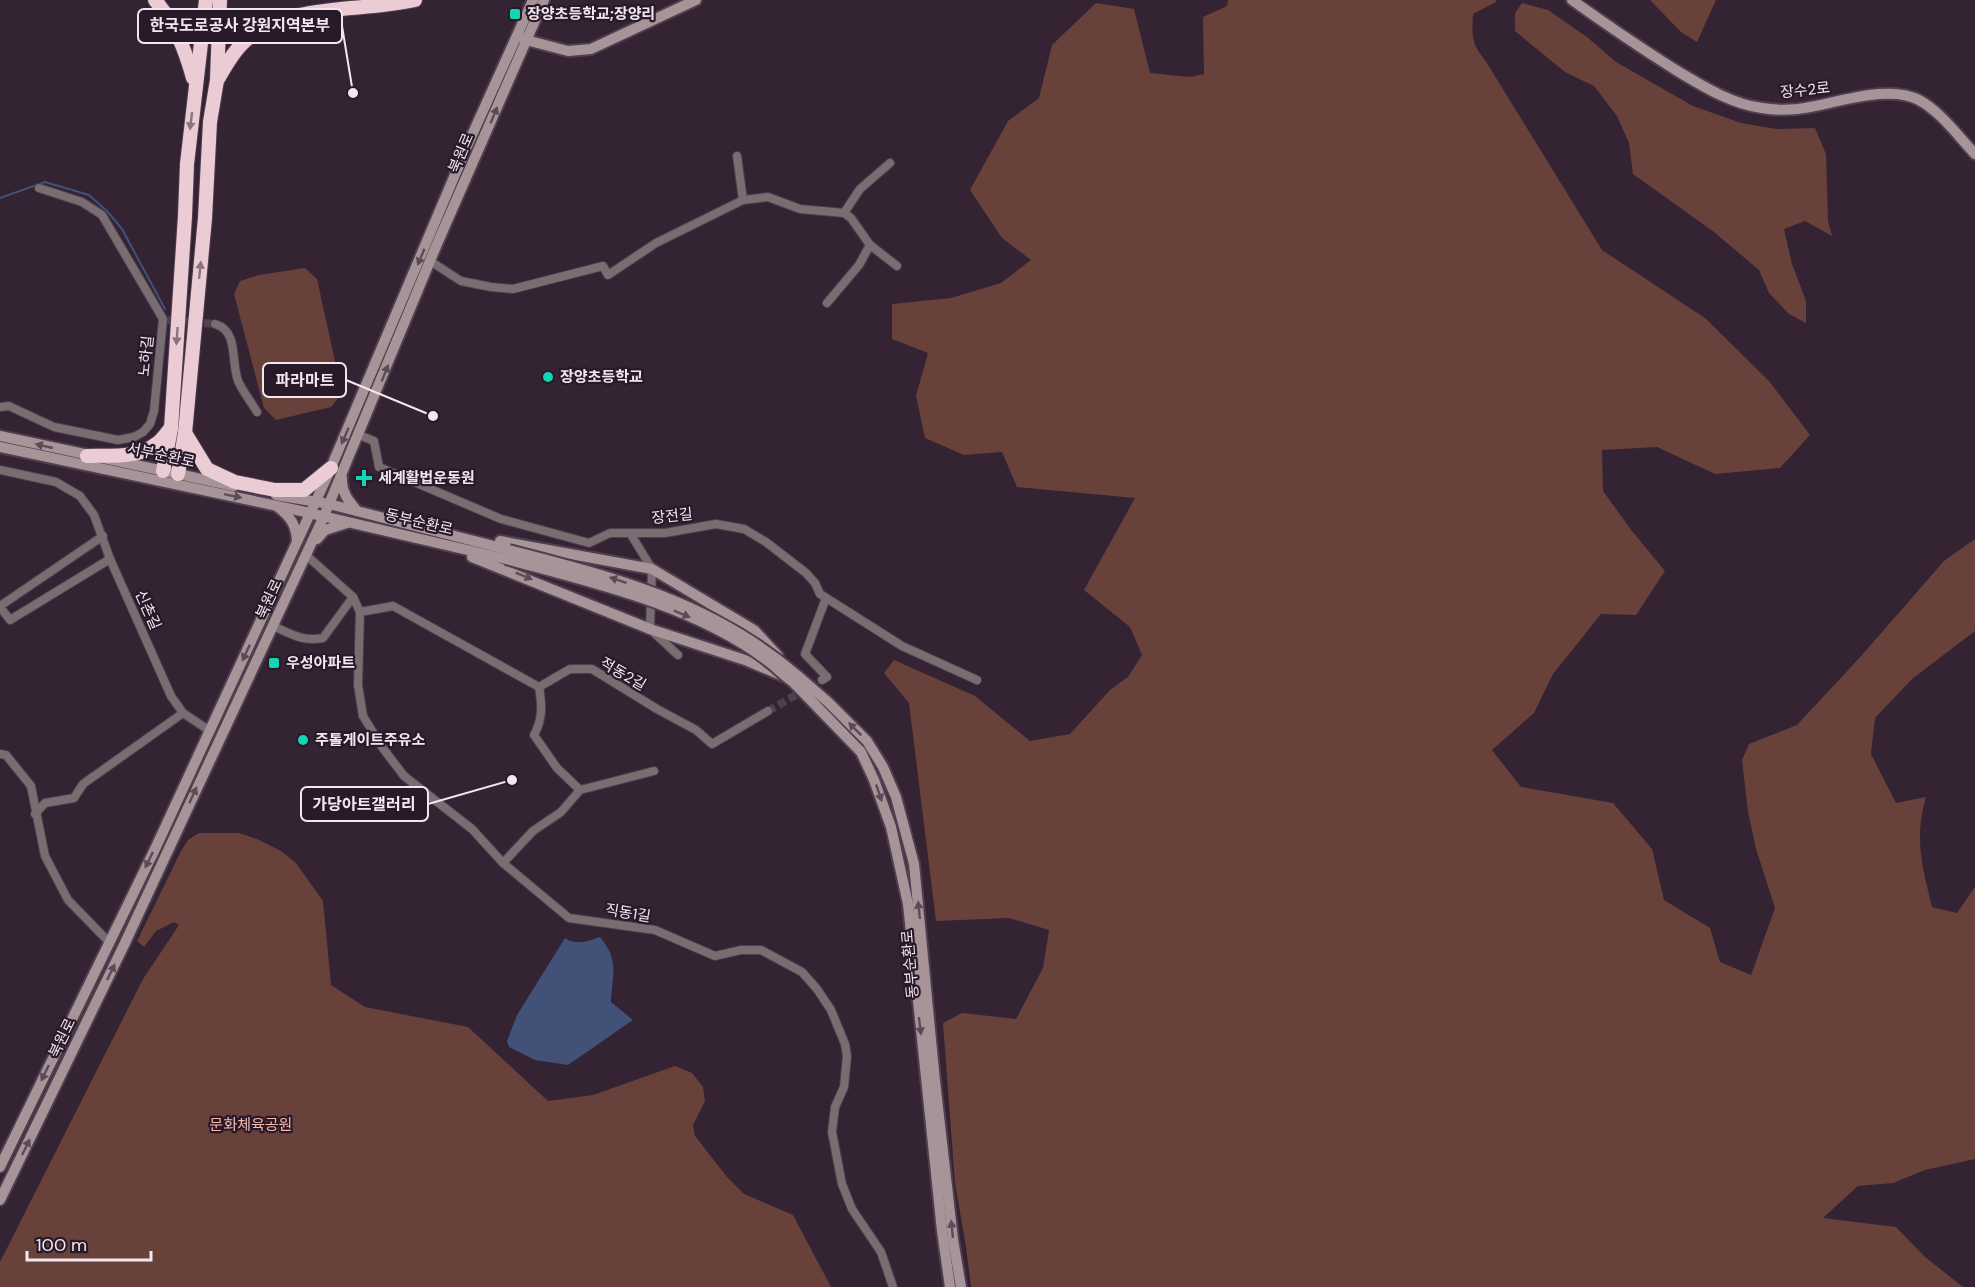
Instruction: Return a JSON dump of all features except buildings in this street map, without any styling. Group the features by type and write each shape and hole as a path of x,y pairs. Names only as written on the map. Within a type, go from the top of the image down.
{"highway":[{"path":"155,0 174,26 195,87"},
{"path":"162,476 171,429 187,164 195,87 213,0"},
{"path":"177,479 185,433 206,218 210,122 217,80 213,0"},
{"path":"217,80 230,58 245,41 283,19 308,13 399,4 415,0"},
{"path":"87,456 126,455 142,452 157,444 171,429"},
{"path":"185,433 207,469 238,485 270,491 304,490 337,470"}],"street":[{"name":"북원로","path":"0,1167 108,942 273,626 324,516 337,470 521,38 533,0"},
{"name":"북원로","path":"521,38 544,0"},
{"path":"521,38 568,51 591,49 696,0"},
{"name":"장수2로","path":"1572,0 1641,49 1703,87 1739,103 1762,108 1797,109 1888,93 1905,94 1921,101 1939,115 1975,154"},
{"path":"737,156 743,200"},
{"path":"844,213 860,189 890,163"},
{"name":"북원로","path":"0,1200 124,945 262,620 316,501 359,435 430,261 457,186"},
{"name":"노하길","path":"0,407 9,406 54,427 118,440 134,437 143,432 150,424 154,411 166,320 102,215 82,202 39,188"},
{"path":"430,261 461,281 513,289 603,266 608,275 656,243 743,200 768,197 800,209 844,213 851,218 870,245 897,266"},
{"path":"827,303 859,265 870,245"},
{"path":"215,324 222,327 229,336 239,384 257,411"},
{"name":"장전길","path":"359,435 374,441 379,467 501,519 589,543 610,533 664,532 716,524 744,529 766,542 806,573 815,583 820,594 826,598 902,646 977,681"},
{"name":"서부순환로","path":"1,438 87,456 162,476"},
{"name":"서부순환로","path":"1,438 324,516"},
{"name":"신촌길","path":"0,470 56,482 80,496 94,515 110,559 171,696 183,713 215,734"},
{"path":"337,470 341,487 357,512"},
{"name":"서부순환로","path":"177,479 238,485"},
{"path":"270,491 316,501"},
{"name":"동부순환로","path":"316,501 411,530 507,554 592,571 698,610 761,646 861,752 891,827 908,904 942,1231 950,1287"},
{"path":"275,505 287,514 297,529 297,543"},
{"name":"동부순환로","path":"324,516 411,530"},
{"path":"308,550 325,530 351,522"},
{"path":"411,530 652,569 754,630 792,677"},
{"path":"411,530 650,629 792,677"},
{"path":"630,532 652,569 650,629 678,655"},
{"path":"103,536 0,607 10,620 110,559"},
{"name":"직동1길","path":"308,550 353,597 360,612 358,686 363,716 382,747 404,776 472,829 503,863 569,918 655,930 716,956 741,950 761,950 802,972 817,988 831,1010 847,1056 844,1087 835,1107 832,1132 842,1184 852,1209 881,1252 893,1287"},
{"path":"262,620 298,638 311,640 322,638 353,597"},
{"path":"822,680 827,677 806,654 826,598"},
{"path":"360,612 393,606 539,687 541,716 540,725 534,735 557,768 580,790"},
{"name":"적동2길","path":"539,687 570,669 592,669 657,710 696,730 712,744 768,711"},
{"name":"동부순환로","path":"792,677 828,702 867,741 896,797 914,864 935,1081 953,1239 961,1287"},
{"path":"35,814 45,803 74,798 83,784 183,713"},
{"path":"0,754 6,755 31,786 45,856 68,900 108,942"},
{"path":"503,863 533,831 561,812 580,790 654,771"}],"green space":[{"path":"1228,0 1496,0 1473,14 1473,34 1477,49 1602,250 1705,318 1769,381 1810,435 1780,468 1715,474 1657,447 1602,450 1603,491 1665,571 1636,615 1601,614 1553,674 1534,713 1492,750 1521,787 1613,803 1652,849 1664,900 1710,928 1720,962 1751,975 1775,908 1756,849 1748,812 1742,760 1749,744 1797,725 1944,561 1975,539 1975,631 1912,679 1875,718 1871,754 1896,803 1926,797 1920,826 1920,839 1932,907 1957,913 1975,887 1975,1159 1925,1170 1893,1183 1858,1186 1823,1218 1896,1227 1925,1257 1963,1287 971,1287 955,1183 943,1023 962,1013 1016,1019 1043,968 1049,930 1009,918 936,921 909,703 884,673 894,660 975,696 1030,741 1070,734 1110,690 1128,677 1142,655 1130,627 1084,590 1135,498 1017,487 1002,452 964,455 925,438 916,396 928,353 892,339 892,304 951,298 1001,283 1031,260 1002,238 970,190 1008,121 1039,98 1052,45 1096,3 1134,9 1150,73 1190,77 1204,74 1203,17 1227,6"},
{"path":"1650,0 1716,0 1697,42 1681,32"},
{"path":"1522,3 1548,10 1587,37 1616,62 1693,106 1741,123 1777,129 1815,128 1826,154 1828,221 1832,236 1805,221 1784,229 1792,264 1806,301 1806,323 1789,314 1769,293 1759,270 1714,232 1633,174 1629,143 1617,116 1594,86 1565,72 1515,31 1515,13"},
{"path":"305,268 317,279 342,393 331,407 276,420 264,408 234,294 240,281 259,275"},
{"name":"문화체육공원","path":"199,833 239,833 281,851 296,863 323,901 331,985 365,1007 468,1027 548,1101 593,1095 675,1066 692,1073 703,1087 705,1101 693,1125 695,1136 727,1177 744,1194 793,1215 831,1287 0,1287 0,1262 143,979 179,925 174,922 156,931 144,947 137,941 181,851 188,840"}],"water":[{"path":"600,937 613,961 611,1002 633,1020 568,1065 535,1060 509,1047 507,1041 517,1015 565,938 578,942"}],"waterway":[{"path":"0,198 45,182 89,195 122,229 165,309"}],"tunnel":[{"path":"168,320 215,324"},
{"path":"768,711 822,680"}],"place":[{"name":"장양초등학교;장양리","path":"515,14"},
{"name":"한국도로공사 강원지역본부","path":"353,93"},
{"name":"장양초등학교","path":"548,377"},
{"name":"파라마트","path":"433,416"},
{"name":"세계활법운동원","path":"364,478"},
{"name":"우성아파트","path":"274,663"},
{"name":"주톨게이트주유소","path":"303,740"},
{"name":"가당아트갤러리","path":"512,780"}]}
